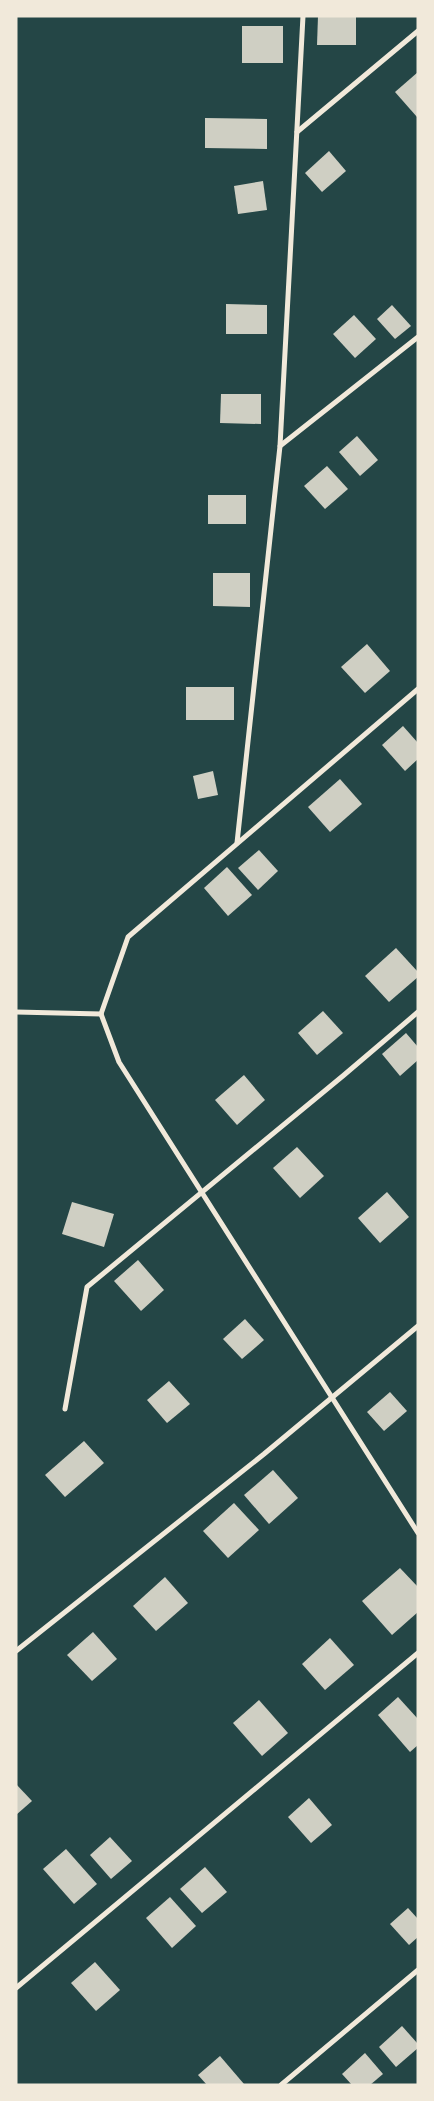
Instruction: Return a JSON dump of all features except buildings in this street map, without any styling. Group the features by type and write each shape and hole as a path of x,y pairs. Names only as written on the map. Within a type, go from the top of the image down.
{"street":[{"path":"237,843 280,446 304,16"},
{"path":"297,132 418,32"},
{"path":"280,446 418,337"},
{"path":"418,689 128,937 101,1014 119,1062 418,1533"},
{"path":"16,1012 101,1014"},
{"path":"65,1410 87,1287 418,1012"},
{"path":"16,1651 264,1454 418,1326"},
{"path":"16,1988 418,1653"},
{"path":"281,2085 418,1970"}],"shaded area":[{"path":"16,16 418,16 418,2085 16,2085"}]}
